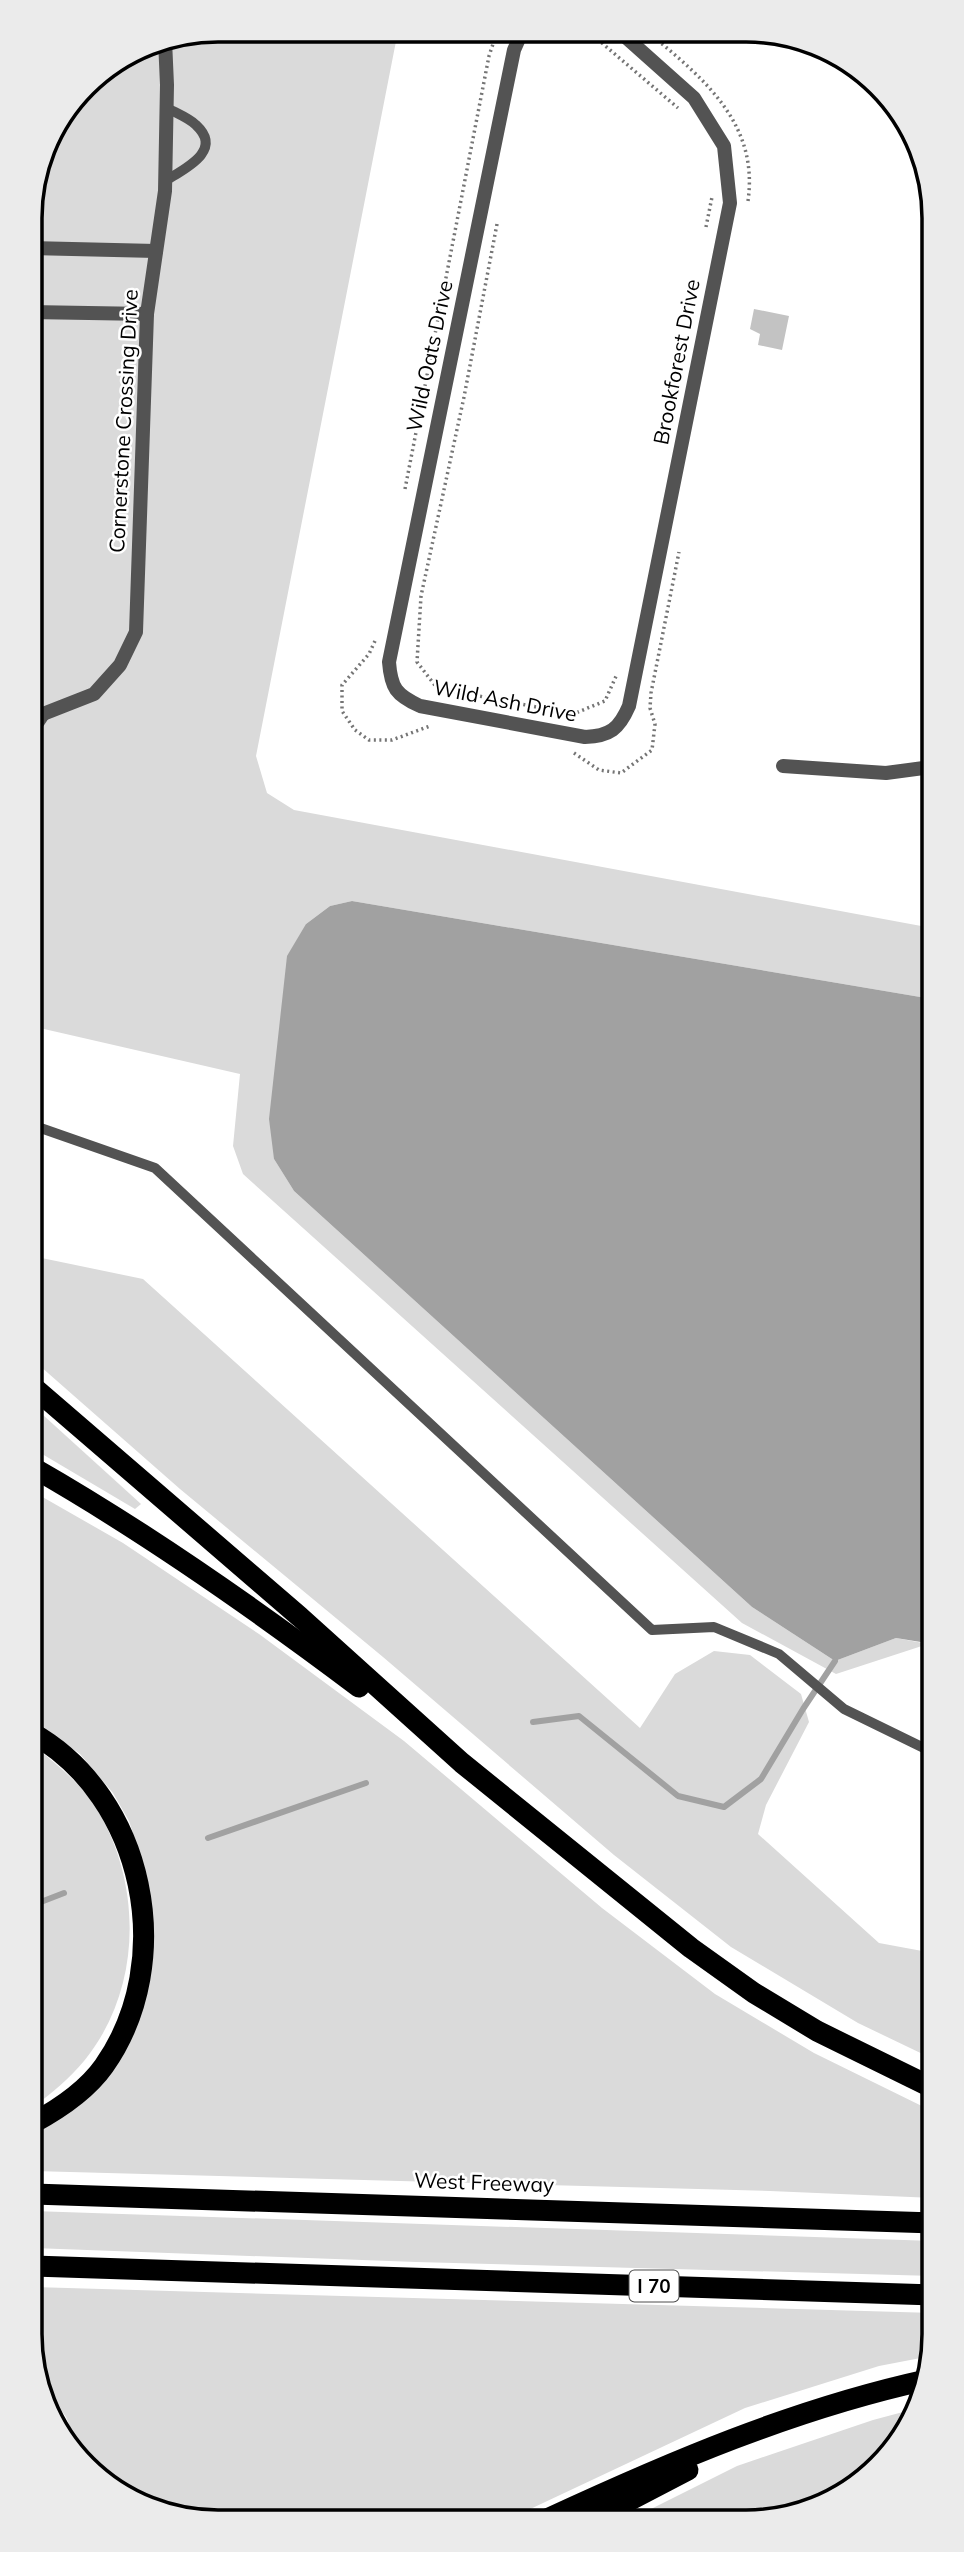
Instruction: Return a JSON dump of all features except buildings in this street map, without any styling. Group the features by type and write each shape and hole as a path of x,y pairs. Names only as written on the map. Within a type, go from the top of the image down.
{"highway":[{"path":"42,1395 300,1617 462,1763 618,1892 754,1993 817,2031 922,2083"},
{"path":"42,1473 101,1506 292,1637 462,1763"},
{"path":"42,1738 82,1771 107,1805 134,1860 143,1907 142,1969 137,1994 122,2035 103,2068 73,2097 42,2117"},
{"name":"West Freeway","path":"42,2193 922,2223"},
{"name":"I 70","path":"42,2266 922,2295"},
{"path":"567,2510 632,2479 777,2421 915,2383"},
{"path":"611,2510 679,2474 764,2435 866,2395"}],"street":[{"name":"Wild Oats Drive","path":"395,690 389,662 518,42"},
{"name":"Brookforest Drive","path":"611,732 622,722 629,706 730,203 724,146 694,97 631,42"},
{"name":"Cornerstone Crossing Drive","path":"42,711 93,694 120,665 136,632 147,314 165,181 165,50"},
{"path":"42,248 156,251"},
{"path":"42,312 147,314"},
{"name":"Wild Ash Drive","path":"395,690 405,699 420,706 584,737 611,732"},
{"path":"783,766 886,774 922,769"}],"lane":[{"path":"165,181 197,161 204,152 205,139 196,125 167,108"},
{"path":"42,1128 155,1168 652,1630 714,1627 779,1654 844,1709 922,1747"}],"path":[{"path":"403,500 494,42"},
{"path":"601,42 683,113"},
{"path":"660,42 698,74 733,117 749,157 749,197 746,210"},
{"path":"706,229 713,191"},
{"path":"497,224 464,397 421,596 416,662 437,688 573,714 606,701 617,675"},
{"path":"570,750 599,770 621,774 652,750 655,724 650,708 651,693 680,545"},
{"path":"377,634 369,654 342,685 342,711 355,730 369,740 392,740 428,725 441,727"}],"shaded area":[{"path":"218,42 396,42 256,756 267,793 294,810 922,926 922,997 352,901 330,906 306,924 274,1159 294,1191 752,1607 835,1661 896,1638 922,1643 922,1646 836,1674 742,1623 243,1174 233,1146 240,1074 42,1029 42,206 55,151 78,111 111,78 140,60 172,48"},
{"path":"352,901 922,997 922,1642 896,1638 835,1661 752,1607 294,1191 274,1159 269,1119 287,956 306,924 330,906"},
{"path":"42,1258 143,1279 640,1728 675,1674 714,1651 750,1655 801,1694 809,1722 766,1805 758,1834 879,1943 922,1951 922,2054 858,2023 731,1947 614,1855 383,1657 180,1489 42,1368"},
{"path":"42,1414 141,1504 135,1509 42,1454"},
{"path":"42,1497 123,1543 259,1634 404,1741 602,1908 715,1994 814,2053 922,2106 922,2197 42,2171 42,2128 63,2115 94,2084 153,1922 146,1872 129,1821 113,1793 80,1754 42,1727"},
{"path":"42,1753 76,1782 91,1800 112,1839 123,1871 130,1937 126,1970 117,2002 103,2033 84,2061 42,2100"},
{"path":"42,2211 922,2241 922,2276 42,2248"},
{"path":"42,2287 922,2313 920,2358 879,2366 745,2408 528,2510 218,2510 184,2507 140,2492 111,2474 78,2441 55,2401 45,2368 42,2346"},
{"path":"903,2412 878,2450 853,2474 803,2501 780,2507 746,2510 649,2510 737,2466"}],"waterway":[{"path":"533,1722 579,1716 678,1796 724,1807 761,1779 835,1661"},
{"path":"208,1838 366,1783"},
{"path":"42,1902 64,1893"}]}
